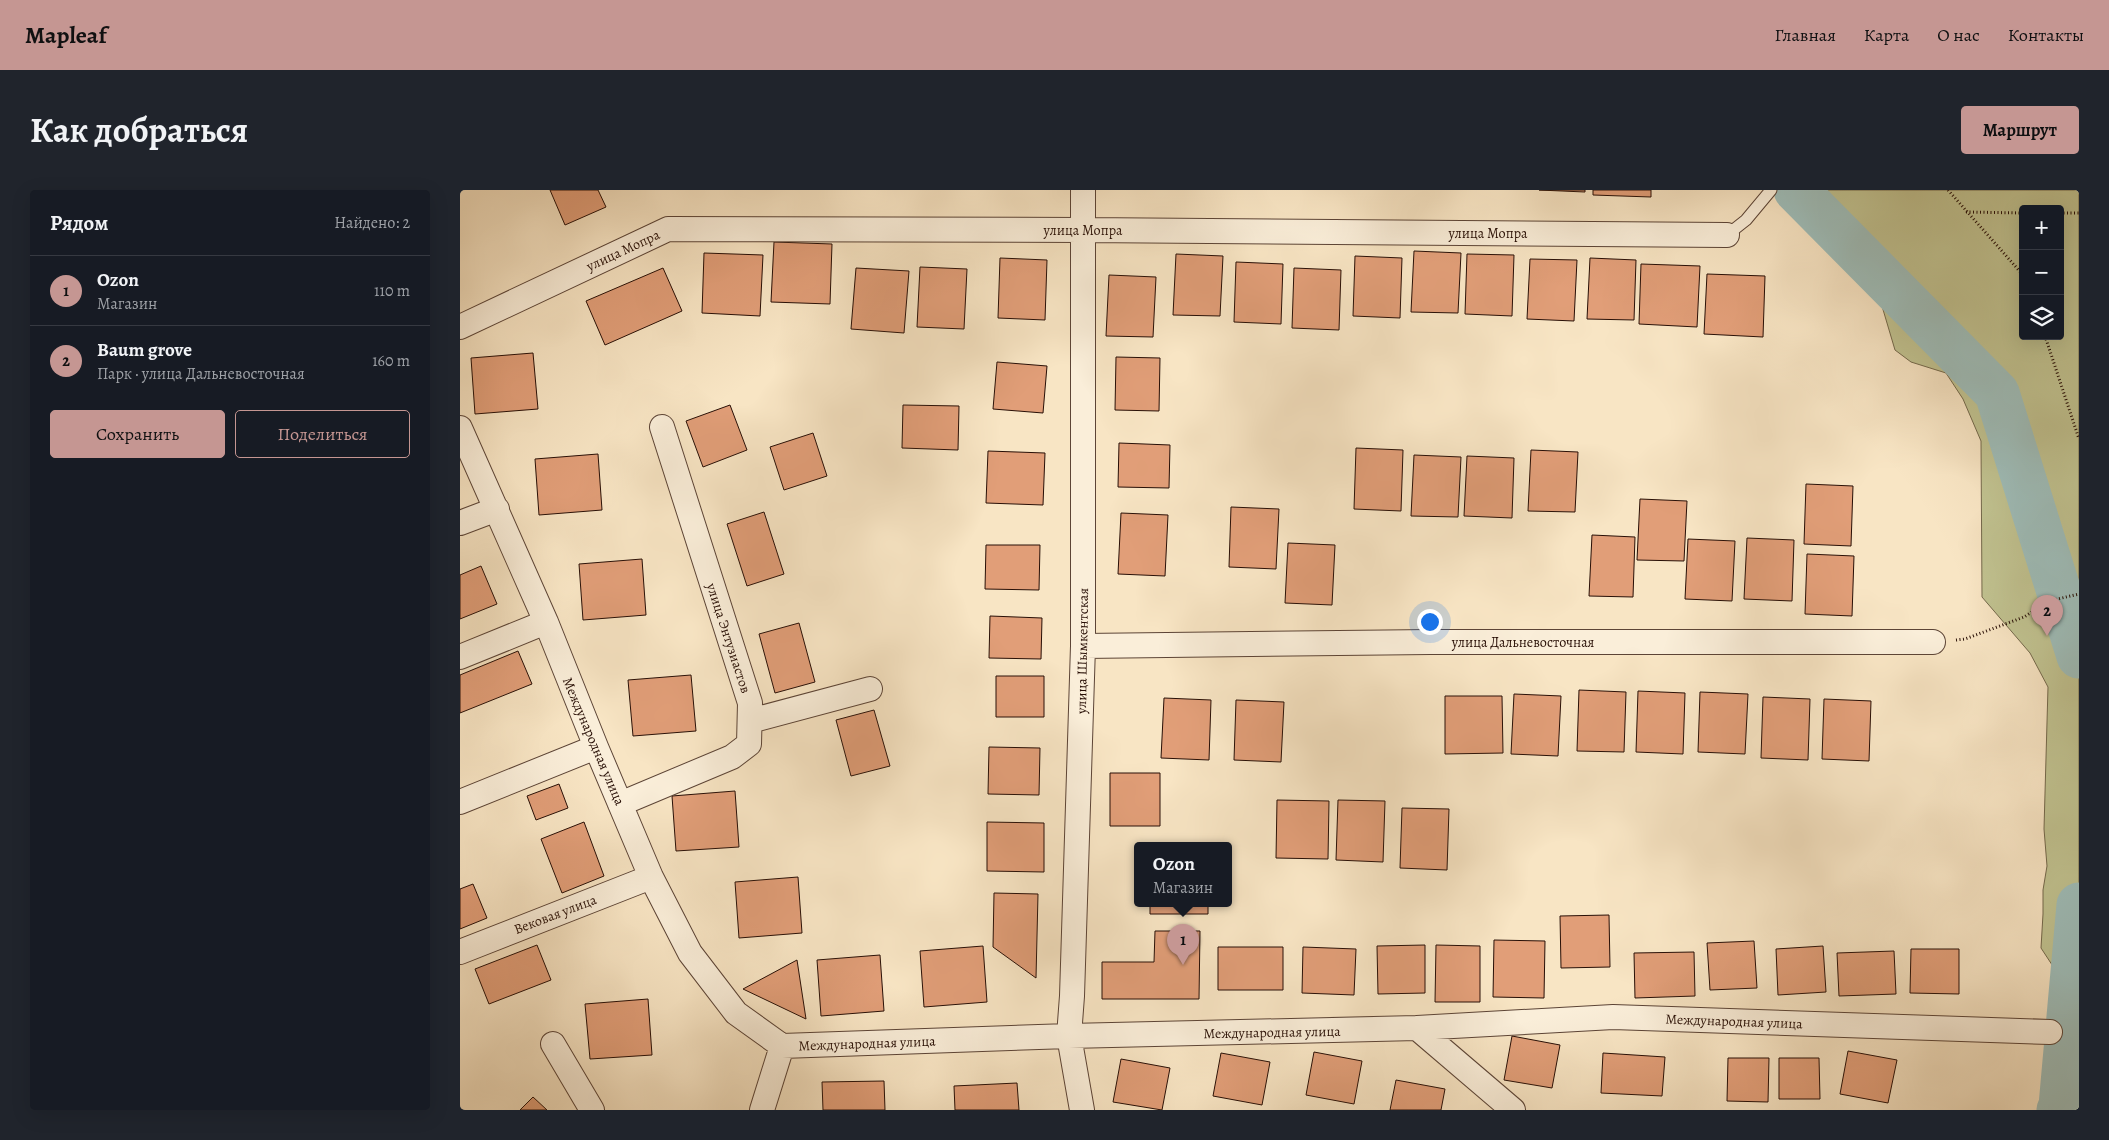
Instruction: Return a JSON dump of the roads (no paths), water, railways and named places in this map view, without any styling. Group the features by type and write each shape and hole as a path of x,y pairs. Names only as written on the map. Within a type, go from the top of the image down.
{"street":[{"name":"улица Шымкентская","path":"1082,1110 1069,1036 1072,996 1083,646 1083,190"},
{"name":"улица Мопра","path":"460,326 668,229 1727,235"},
{"name":"улица Энтузиастов","path":"620,804 732,757 749,744 750,703 662,427"},
{"name":"Международная улица","path":"460,428 546,622 651,877 690,953 736,1013 782,1046 1069,1036 1417,1028 1613,1017 2050,1032"},
{"path":"460,524 497,509"},
{"path":"460,657 546,622"},
{"name":"улица Дальневосточная","path":"1083,646 1430,642 1933,642"},
{"path":"750,721 870,689"},
{"path":"460,802 596,747"},
{"name":"Вековая улица","path":"460,952 651,877"},
{"path":"1417,1028 1513,1110"},
{"path":"552,1044 592,1110"},
{"path":"762,1110 782,1046"}],"lane":[{"path":"1727,235 1746,220 1771,190"}],"waterway":[{"path":"1796,190 1997,393 2079,656"},
{"path":"2059,1110 2061,1106 2079,905"}],"place":[{"name":"Baum grove","path":"2047,636"},
{"name":"Ozon","path":"1183,965"}]}
